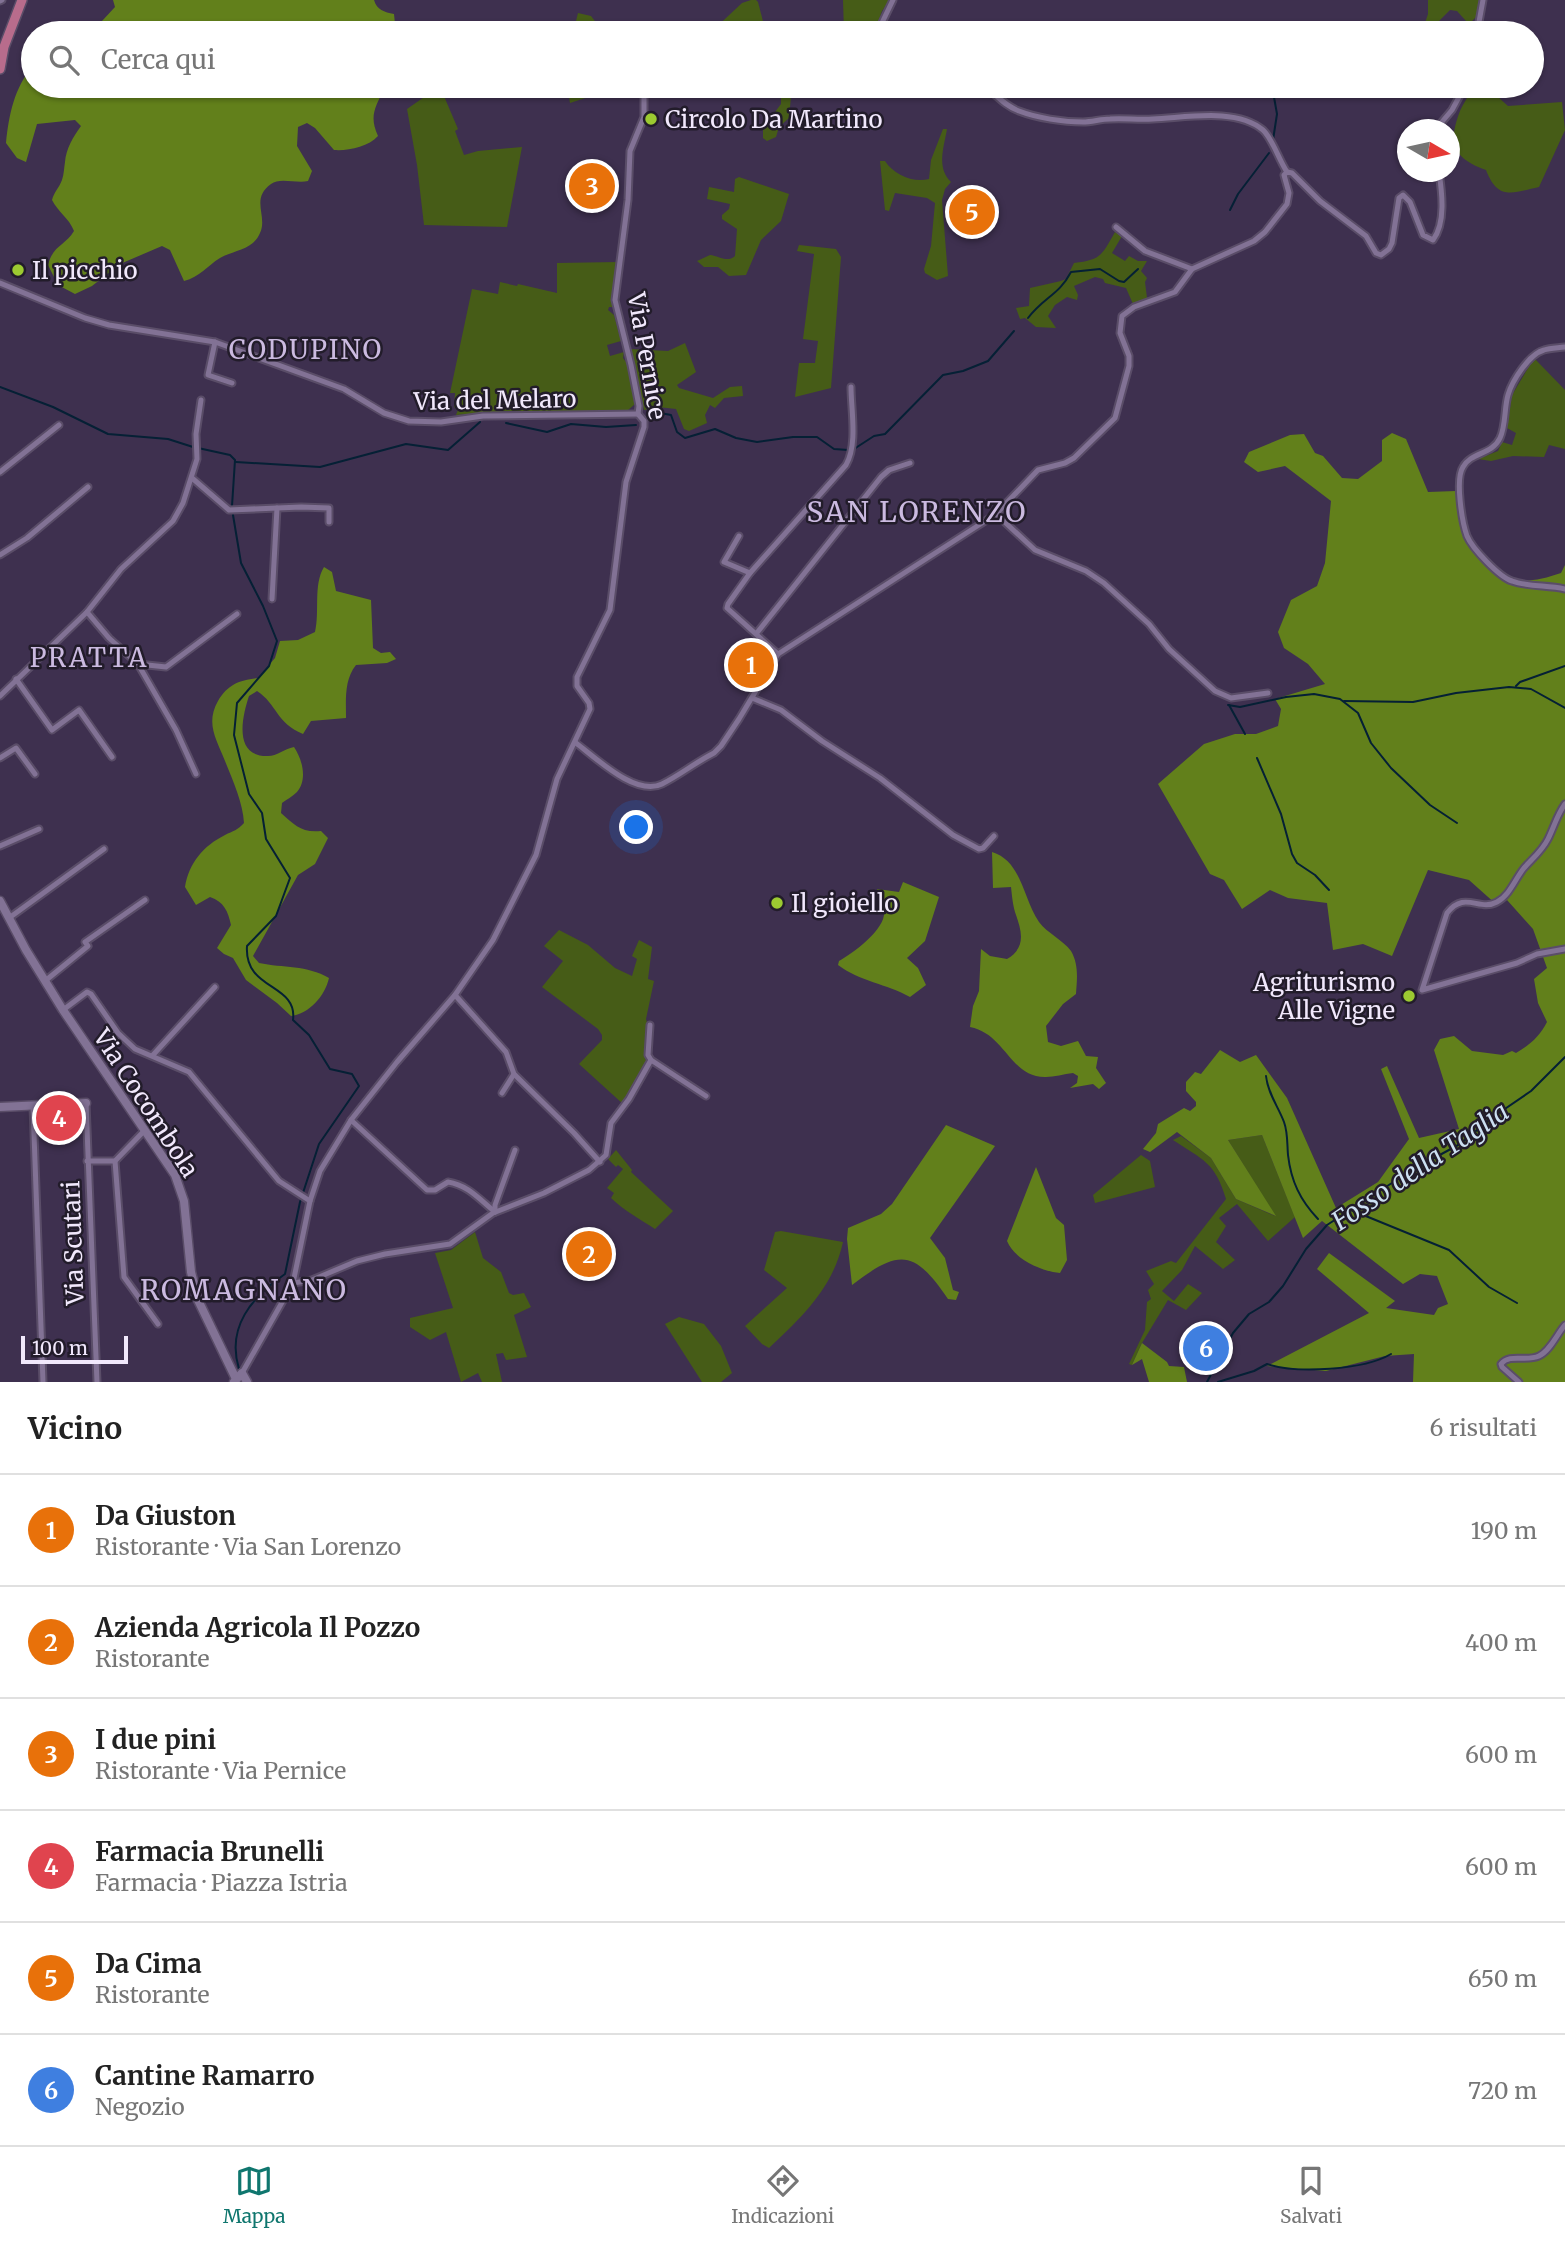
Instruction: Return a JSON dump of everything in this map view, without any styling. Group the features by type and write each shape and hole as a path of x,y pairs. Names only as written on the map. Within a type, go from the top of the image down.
{"main road":[{"path":"0,69 4,47 22,0"}],"street":[{"path":"883,21 893,0"},
{"path":"1479,21 1483,0"},
{"name":"Via Pernice","path":"237,1378 293,1283 308,1200 320,1171 351,1120 455,995 494,940 536,855 557,779 590,709 589,702 577,686 578,677 610,610 623,500 629,468 644,427 615,300 628,200 630,152 644,117 643,98"},
{"path":"998,98 1020,112 1083,122 1204,114 1244,121 1261,128 1270,138 1287,172 1292,173 1320,201 1366,236 1376,253 1381,254 1389,249 1392,243 1399,198 1403,195 1410,202 1423,235 1433,240 1437,235 1442,203 1440,182"},
{"path":"1443,119 1459,98"},
{"path":"576,743 626,780 640,786 653,787 714,753 778,654 996,514 1038,470 1074,458 1115,418 1129,366 1129,356 1120,333 1122,316 1134,307 1175,292 1192,269 1254,241 1265,232 1287,204 1289,193 1284,175 1287,172"},
{"path":"1116,227 1145,251 1192,269"},
{"name":"Via del Melaro","path":"0,284 109,325 215,342 344,388 384,413 409,421 441,422 497,415 640,415"},
{"path":"215,342 208,375 232,383"},
{"path":"1565,346 1543,350 1536,354 1525,368 1508,395 1501,435 1489,451 1469,459 1462,467 1459,485 1467,536 1475,549 1499,573 1511,581 1565,589"},
{"path":"778,654 727,608 728,604 750,573 850,457 851,387"},
{"path":"0,696 87,612 121,569 173,520 183,503 198,457 195,443 201,400"},
{"path":"0,472 59,425"},
{"path":"756,634 881,477 889,470 910,463"},
{"path":"192,478 229,510 329,508 329,522"},
{"path":"0,555 27,538 88,487"},
{"path":"272,598 277,508"},
{"path":"996,514 1035,550 1086,571 1104,583 1215,691 1231,698 1268,693"},
{"path":"739,536 724,562 750,573"},
{"path":"87,612 109,638 138,664 176,730 196,774"},
{"path":"138,664 166,667 170,665 237,614"},
{"path":"16,679 52,730 79,710 112,757"},
{"path":"752,698 781,710 822,741 880,778 953,835 979,849 984,848 994,836"},
{"path":"0,758 16,748 35,774"},
{"path":"1565,804 1540,853 1523,869 1506,894 1496,903 1488,905 1466,901 1458,903 1447,913 1422,990 1517,963 1536,954 1565,949"},
{"path":"0,846 38,829"},
{"path":"9,918 104,849"},
{"path":"45,981 88,946 85,942 145,900"},
{"name":"Via Cocombola","path":"0,901 63,1010 171,1168 181,1190 191,1272 198,1300 237,1378 247,1382"},
{"name":"Via Cocombola","path":"153,1055 215,987"},
{"name":"Via Cocombola","path":"63,1010 87,992 118,1033 135,1049 189,1073 279,1181 308,1200"},
{"path":"455,995 506,1052 514,1074 600,1162"},
{"path":"650,1025 648,1055 706,1096"},
{"path":"293,1283 312,1280 357,1261 385,1254 450,1244 495,1212 544,1193 600,1162 608,1147 611,1123 629,1100 652,1060"},
{"path":"502,1093 514,1074"},
{"path":"0,1107 86,1103"},
{"name":"Via Scutari","path":"86,1103 97,1382"},
{"path":"33,1105 43,1382"},
{"path":"351,1120 428,1190 435,1190 448,1182 454,1183 466,1187 495,1212"},
{"path":"87,1161 115,1161 145,1130"},
{"path":"495,1212 495,1205 515,1150"},
{"path":"115,1161 124,1277 158,1324"},
{"path":"1519,1382 1502,1367 1504,1359 1539,1356 1565,1325"}],"green space":[{"path":"113,0 374,0 381,10 394,14 395,21 102,21 115,7"},
{"path":"756,0 763,21 723,21 742,3"},
{"path":"843,0 890,0 878,21 844,21"},
{"path":"1428,0 1480,0 1477,16 1472,21 1466,21 1457,11 1450,10 1439,21 1426,21"},
{"path":"578,13 591,16 595,21 576,21"},
{"path":"21,83 21,98 380,98 374,117 378,136 358,148 334,150 315,128 307,123 298,127 297,146 312,171 308,181 279,181 265,190 260,202 262,227 253,243 220,258 199,274 184,281 170,250 162,246 120,264 92,286 75,294 58,285 48,265 56,249 74,231 52,200 62,180 68,148 81,126 75,120 37,124 26,162 17,158 6,143 14,102"},
{"path":"423,98 445,98 458,129 455,131 464,155 522,147 507,227 424,225 407,109"},
{"path":"569,98 585,98 570,103"},
{"path":"781,98 791,98 789,118 779,127 776,137 767,141 763,138 763,128 781,104"},
{"path":"1466,98 1499,98 1508,106 1562,102 1565,130 1539,187 1507,192 1496,187 1486,170 1460,155 1460,119 1457,119"},
{"path":"943,129 947,129 942,164 951,182 945,189 942,200 948,276 937,280 925,273 924,269 931,246 935,203 927,198 895,193 889,211 885,210 880,161 885,161 904,177 929,179 931,160"},
{"path":"739,177 789,194 781,221 761,240 746,275 729,276 718,267 704,267 697,261 710,255 726,259 735,256 737,229 722,219 730,204 707,199 709,187 734,192 735,179"},
{"path":"1115,232 1122,236 1112,253 1125,261 1129,256 1138,261 1147,261 1141,271 1147,278 1147,298 1133,304 1126,288 1105,283 1103,279 1095,277 1074,286 1077,300 1067,297 1055,305 1048,316 1056,328 1036,327 1025,318 1020,319 1016,308 1029,306 1030,288 1066,279 1074,263 1100,255"},
{"path":"799,245 836,249 841,257 831,388 795,397 799,363 815,363 818,341 803,339 814,254 797,251"},
{"path":"618,262 612,307 608,310 614,315 621,341 607,345 610,356 624,352 623,358 629,366 635,404 627,411 616,413 508,411 456,415 458,410 454,407 455,393 450,393 472,289 498,294 500,282 557,293 557,263"},
{"path":"685,343 696,372 677,385 679,388 713,398 730,387 742,386 743,396 724,398 715,408 710,405 705,415 707,423 689,431 684,429 676,409 658,407 644,410 629,349 668,351"},
{"path":"1534,358 1565,390 1565,449 1549,445 1544,457 1513,456 1491,461 1478,459 1498,451 1502,442 1512,445 1516,433 1507,428 1512,395"},
{"path":"1392,433 1406,439 1428,492 1456,491 1466,539 1478,557 1496,574 1527,581 1561,573 1565,565 1565,1382 1413,1382 1414,1354 1385,1356 1326,1371 1267,1366 1369,1313 1317,1269 1329,1253 1395,1301 1386,1308 1434,1315 1438,1308 1448,1304 1437,1276 1420,1274 1403,1284 1322,1221 1303,1238 1262,1135 1228,1140 1276,1216 1236,1199 1211,1158 1177,1132 1150,1152 1143,1149 1156,1133 1158,1124 1184,1108 1190,1111 1196,1106 1196,1102 1186,1091 1186,1082 1195,1072 1201,1074 1220,1050 1240,1062 1256,1055 1287,1098 1336,1208 1378,1182 1409,1139 1381,1069 1387,1066 1419,1138 1459,1129 1434,1050 1440,1039 1454,1036 1472,1051 1503,1055 1512,1051 1516,1053 1534,1040 1547,1022 1538,1003 1534,979 1547,968 1533,929 1507,900 1497,905 1469,880 1428,870 1392,956 1363,944 1333,950 1327,903 1288,898 1270,890 1242,909 1224,880 1210,874 1158,784 1204,744 1235,734 1256,734 1278,726 1281,709 1275,699 1325,684 1308,664 1284,648 1278,632 1291,600 1317,586 1325,563 1331,501 1285,466 1258,472 1244,462 1249,452 1290,435 1304,434 1315,453 1323,456 1342,478 1358,479 1382,461 1382,440"},
{"path":"324,567 332,572 336,591 371,600 373,648 381,653 390,652 396,659 387,663 356,665 348,684 346,718 311,721 303,734 287,724 257,691 249,696 246,705 243,734 249,750 257,755 268,756 294,747 301,763 303,775 300,787 282,803 281,813 299,827 308,831 321,831 328,838 315,864 298,875 253,956 259,963 304,969 329,978 324,991 310,1008 291,1016 246,980 233,958 217,948 231,925 222,904 210,897 196,905 185,887 190,870 204,850 244,823 237,792 212,725 214,709 230,687 258,678 275,658 280,641 298,640 315,632 319,582"},
{"path":"992,852 1010,863 1039,922 1068,947 1074,956 1077,972 1076,994 1063,1004 1046,1026 1048,1042 1061,1046 1078,1041 1086,1056 1098,1057 1096,1068 1106,1083 1099,1089 1093,1084 1070,1088 1077,1083 1078,1076 1073,1073 1049,1077 1024,1071 992,1038 970,1027 973,1006 979,991 981,949 990,956 1007,959 1017,950 1021,939 1011,887 993,888"},
{"path":"903,882 939,897 925,941 907,958 918,968 926,985 910,997 855,975 838,965 839,961 859,947 880,926 884,912 877,889 899,892"},
{"path":"559,930 588,945 615,968 632,976 637,959 632,956 639,940 652,947 648,979 654,981 646,1019 649,1030 645,1059 648,1061 623,1104 579,1064 602,1040 598,1029 542,987 563,961 544,946"},
{"path":"946,1125 995,1146 930,1238 945,1258 953,1290 959,1292 956,1300 948,1299 925,1271 915,1263 905,1260 894,1260 882,1265 852,1285 848,1228 881,1214 892,1204"},
{"path":"1262,1135 1295,1217 1268,1241 1237,1204 1219,1218 1226,1226 1216,1242 1235,1260 1223,1269 1195,1246 1182,1270 1162,1291 1174,1301 1188,1284 1202,1293 1186,1310 1168,1300 1132,1365 1129,1364 1145,1330 1147,1302 1151,1299 1148,1290 1154,1284 1146,1271 1171,1261 1176,1263 1226,1199 1217,1177 1207,1163 1173,1140 1181,1136 1211,1158 1236,1199 1275,1216 1228,1140"},
{"path":"616,1150 631,1172 673,1211 655,1229 611,1198 614,1193 607,1188 623,1169 618,1165 616,1167 608,1159"},
{"path":"1141,1155 1150,1161 1155,1187 1095,1203 1093,1195"},
{"path":"1036,1167 1056,1218 1064,1225 1067,1260 1060,1273 1045,1270 1022,1259 1007,1241"},
{"path":"475,1232 483,1258 501,1272 509,1293 524,1293 531,1307 514,1315 527,1357 506,1360 503,1353 496,1354 502,1382 482,1382 478,1373 461,1382 446,1332 430,1340 410,1327 410,1318 453,1308 435,1253 451,1250"},
{"path":"775,1232 843,1242 832,1274 815,1301 769,1348 745,1326 787,1288 764,1270"},
{"path":"679,1317 704,1324 721,1346 732,1373 721,1382 702,1382 665,1324"},
{"path":"1142,1343 1169,1366 1184,1367 1187,1382 1149,1382 1142,1359 1132,1365"}],"waterway":[{"path":"1273,140 1277,114 1274,98"},
{"path":"1230,210 1238,194 1269,153"},
{"path":"1028,318 1061,286 1071,272 1100,269 1124,282 1138,269"},
{"path":"854,449 874,436 885,434 943,375 963,371 988,361 1014,331"},
{"path":"0,387 53,407 108,434 168,439 193,447"},
{"path":"660,413 671,415 677,432 685,438 715,429 736,438 757,442 817,437 834,449 848,450"},
{"path":"236,462 320,467 406,444 448,450 480,422"},
{"path":"506,423 547,432 571,424 606,427 636,425"},
{"path":"198,448 230,455 235,460 232,506"},
{"path":"233,515 241,563 277,641 269,666 237,703 234,735 249,794 262,813 266,839 290,878 276,916 247,946 248,961 262,979 288,999 293,1020 309,1035 330,1069 352,1074 359,1086 319,1144 300,1202 285,1274 253,1303 239,1327 236,1340 239,1369"},
{"path":"1516,686 1520,682 1565,666"},
{"path":"1344,701 1413,702 1456,693 1509,687 1531,689 1565,708"},
{"path":"1228,705 1240,707 1314,694 1340,699 1358,713 1371,743 1391,768 1430,805 1457,823"},
{"path":"1229,705 1245,734"},
{"path":"1257,758 1281,814 1292,854 1297,863 1315,875 1329,890"},
{"name":"Fosso della Taglia","path":"1207,1382 1233,1333 1249,1314 1269,1302 1283,1286 1306,1249 1327,1225 1412,1170 1460,1144 1531,1091 1565,1057"},
{"path":"1266,1076 1285,1126 1294,1182 1306,1205 1318,1219"},
{"path":"1351,1210 1449,1250 1489,1287 1517,1303"},
{"path":"1218,1382 1267,1364 1295,1369 1330,1369 1364,1364 1391,1354"}],"place":[{"name":"Circolo Da Martino","path":"651,119"},
{"name":"I due pini","path":"592,186"},
{"name":"Da Cima","path":"972,212"},
{"name":"Il picchio","path":"18,270"},
{"name":"Da Giuston","path":"751,665"},
{"name":"Il gioiello","path":"777,903"},
{"name":"Agriturismo Alle Vigne","path":"1409,996"},
{"name":"Farmacia Brunelli","path":"59,1118"},
{"name":"Azienda Agricola Il Pozzo","path":"589,1254"},
{"name":"Cantine Ramarro","path":"1206,1348"}],"district":[{"name":"CODUPINO","path":"306,349"},
{"name":"SAN LORENZO","path":"917,512"},
{"name":"PRATTA","path":"89,657"},
{"name":"ROMAGNANO","path":"244,1290"}]}
